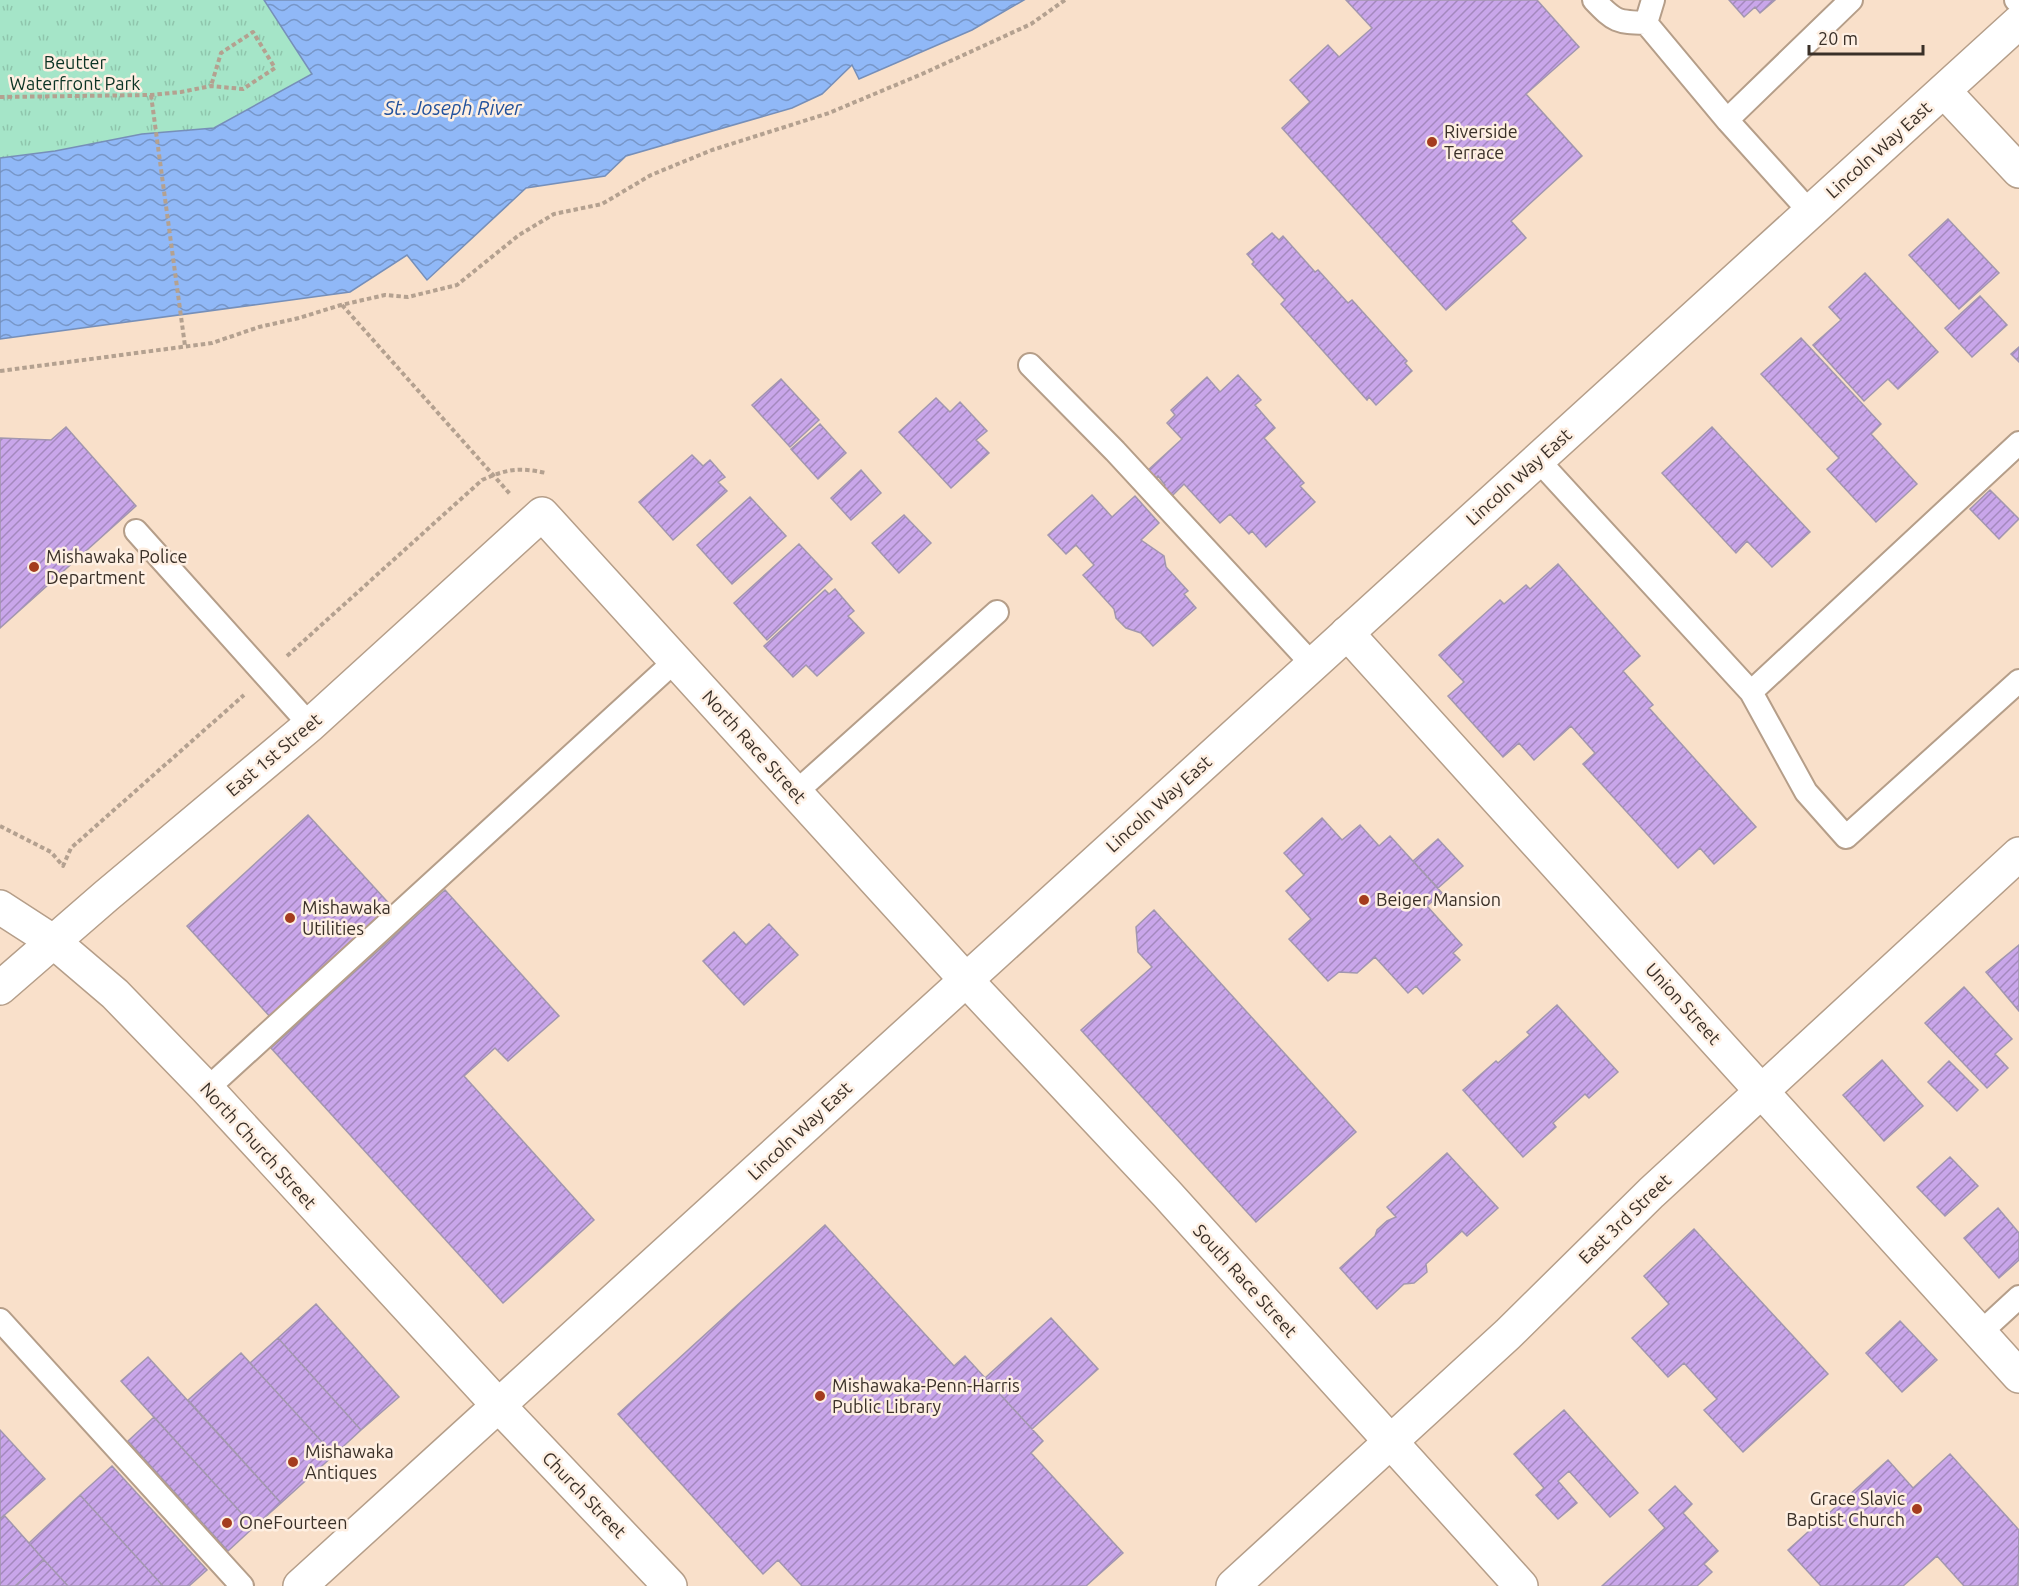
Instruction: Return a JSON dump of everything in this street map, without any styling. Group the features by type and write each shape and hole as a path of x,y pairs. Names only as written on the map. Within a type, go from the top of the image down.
{"street":[{"name":"Lincoln Way East","path":"300,1586 2019,22"},
{"path":"1944,91 2019,171"},
{"name":"North Race Street","path":"538,518 675,661 966,980"},
{"name":"East 1st Street","path":"0,988 310,724 538,518"},
{"name":"Union Street","path":"1347,633 2019,1376"},
{"name":"East 3rd Street","path":"1233,1586 1508,1334 1651,1193 2019,854"},
{"name":"North Church Street","path":"0,907 54,942 115,994 207,1089 498,1405"},
{"name":"South Race Street","path":"966,980 1167,1194 1521,1586"},
{"name":"Church Street","path":"498,1405 670,1586"}],"lane":[{"path":"1594,0 1610,17 1616,20 1646,23 1727,120 1810,212"},
{"path":"1646,23 1653,0"},
{"path":"1727,120 1851,0"},
{"path":"1030,365 1115,451 1312,664"},
{"path":"1751,692 2019,443"},
{"path":"1538,460 1751,692 1806,792 1846,837 2019,681"},
{"path":"136,531 310,724"},
{"path":"795,792 997,612"},
{"path":"207,1089 675,661"},
{"path":"1980,1333 2019,1297"},
{"path":"0,1320 242,1586"}],"path":[{"path":"0,371 212,344 258,327 299,318 341,305 385,295 408,297 457,285 519,235 554,214 602,204 651,175 712,150 829,113 922,74 1031,24 1065,0"},
{"path":"0,97 151,95 211,86 243,89 275,68 253,32 220,53 211,86"},
{"path":"151,95 185,346"},
{"path":"341,305 538,518"}],"green space":[{"name":"Beutter Waterfront Park","path":"0,0 264,0 313,74 214,128 142,134 55,151 0,158"}],"water":[{"name":"St. Joseph River","path":"264,0 1024,0 972,30 859,79 852,65 822,94 792,108 626,156 605,176 526,188 427,280 407,255 350,292 0,339 0,158 55,151 142,134 214,128 312,74"}],"building":[{"name":"Riverside Terrace","path":"1346,0 1537,0 1579,47 1526,94 1582,156 1511,221 1526,238 1446,310 1282,128 1310,102 1290,80 1328,45 1339,57 1372,28"},
{"path":"1729,0 1775,0 1760,13 1755,7 1744,17"},
{"path":"1948,219 1999,273 1959,309 1909,255"},
{"path":"1272,233 1279,240 1283,236 1315,272 1318,270 1348,303 1352,300 1407,361 1405,363 1412,371 1376,405 1369,397 1367,400 1281,304 1285,300 1252,264 1254,262 1247,254"},
{"path":"1865,273 1938,352 1898,389 1888,379 1864,401 1813,345 1841,320 1829,307"},
{"path":"1980,296 2007,325 1972,357 1945,328"},
{"path":"1801,338 1881,424 1871,434 1917,484 1876,522 1827,469 1839,458 1761,374"},
{"path":"2019,347 2019,362 2011,354"},
{"path":"1238,375 1261,400 1255,405 1275,428 1264,438 1304,483 1300,486 1315,502 1266,547 1252,531 1249,534 1230,514 1220,523 1184,484 1170,498 1162,488 1165,485 1158,476 1154,480 1146,472 1182,439 1167,423 1175,415 1171,410 1207,377 1220,392"},
{"path":"781,379 819,420 790,447 752,405"},
{"path":"936,398 950,412 960,402 987,431 976,440 989,453 951,488 899,432"},
{"path":"820,424 846,453 818,479 791,449"},
{"name":"Mishawaka Police Department","path":"66,427 136,506 0,628 0,438 51,440"},
{"path":"1712,427 1810,532 1772,567 1747,541 1736,553 1662,473"},
{"path":"692,455 703,466 710,460 725,477 718,482 727,491 673,540 639,502"},
{"path":"861,470 881,493 851,520 831,498"},
{"path":"1990,490 2019,519 1999,539 1970,509"},
{"path":"1092,495 1112,517 1135,496 1159,523 1141,540 1164,556 1166,567 1188,591 1184,594 1196,608 1153,646 1141,633 1126,628 1116,618 1114,609 1083,575 1094,565 1076,545 1066,554 1048,535"},
{"path":"750,497 786,536 732,584 697,545"},
{"path":"904,515 931,543 899,573 872,543"},
{"path":"799,544 832,579 767,640 734,603"},
{"path":"1558,564 1640,656 1623,671 1653,705 1649,708 1756,827 1714,864 1700,848 1678,868 1583,764 1595,753 1571,726 1534,760 1519,743 1503,757 1448,696 1464,682 1439,655 1500,600 1504,604 1526,585 1530,589"},
{"path":"835,589 854,611 848,616 864,633 817,676 806,665 793,677 764,646 825,590 829,594"},
{"name":"Mishawaka Utilities","path":"308,815 394,909 273,1020 187,926"},
{"name":"Beiger Mansion","path":"1322,818 1342,840 1360,825 1379,846 1390,836 1442,893 1427,906 1462,945 1453,953 1460,960 1423,994 1416,986 1408,993 1375,957 1357,973 1339,972 1328,981 1289,939 1311,919 1286,891 1304,875 1284,853"},
{"path":"1438,839 1463,866 1438,888 1413,861"},
{"path":"445,890 559,1016 508,1061 495,1048 464,1076 594,1220 503,1303 271,1048"},
{"path":"1154,910 1356,1132 1256,1222 1081,1030 1152,967 1138,952 1136,927"},
{"path":"769,924 798,955 744,1005 703,961 734,932 746,945"},
{"path":"2019,945 2019,1011 1986,972"},
{"path":"1964,987 2012,1039 1995,1054 2008,1068 1987,1088 1925,1023"},
{"path":"1557,1005 1618,1072 1589,1098 1585,1094 1553,1123 1556,1127 1523,1157 1463,1090 1530,1035 1527,1032"},
{"path":"1882,1060 1923,1106 1884,1141 1843,1095"},
{"path":"1949,1061 1978,1090 1957,1111 1928,1082"},
{"path":"1447,1153 1498,1208 1467,1236 1462,1231 1426,1264 1427,1272 1414,1283 1404,1284 1377,1309 1340,1268 1375,1236 1377,1230 1396,1217 1387,1207"},
{"path":"1950,1157 1978,1186 1945,1216 1917,1187"},
{"path":"1998,1208 2019,1233 2019,1260 1999,1278 1964,1238"},
{"name":"Mishawaka-Penn-Harris Public Library","path":"825,1225 954,1366 965,1356 1043,1441 1031,1453 1123,1553 1086,1586 802,1586 778,1560 763,1574 618,1414"},
{"path":"1694,1229 1828,1374 1743,1452 1704,1410 1717,1399 1684,1363 1668,1377 1632,1338 1669,1304 1644,1276"},
{"path":"316,1304 399,1397 361,1430 278,1338"},
{"path":"1051,1318 1098,1369 1032,1429 985,1378"},
{"path":"1900,1321 1937,1360 1902,1392 1866,1353"},
{"path":"278,1338 361,1430 334,1455 250,1363"},
{"path":"241,1353 334,1455 281,1503 188,1400"},
{"path":"148,1357 281,1503 254,1527 121,1381"},
{"path":"1564,1410 1638,1493 1610,1517 1569,1471 1558,1481 1577,1503 1558,1519 1536,1495 1544,1488 1514,1454"},
{"path":"154,1417 254,1527 228,1551 128,1441"},
{"path":"0,1430 45,1479 0,1519"},
{"name":"Grace Slavic Baptist Church","path":"1950,1454 2019,1530 2018,1586 1964,1586 1937,1556 1903,1586 1821,1586 1788,1550 1888,1460 1913,1488"},
{"path":"112,1466 207,1570 189,1586 163,1586 80,1495"},
{"path":"1675,1486 1692,1504 1683,1513 1718,1551 1704,1564 1712,1572 1697,1586 1602,1586 1665,1528 1649,1510"},
{"path":"80,1495 163,1586 68,1586 44,1560 29,1543"},
{"path":"4,1515 44,1560 15,1586 0,1586 0,1519"},
{"path":"44,1560 68,1586 15,1586"}],"place":[{"name":"Riverside Terrace","path":"1432,142"},
{"name":"Mishawaka Police Department","path":"34,567"},
{"name":"Beiger Mansion","path":"1364,900"},
{"name":"Mishawaka Utilities","path":"290,918"},
{"name":"Mishawaka-Penn-Harris Public Library","path":"820,1396"},
{"name":"Mishawaka Antiques","path":"293,1462"},
{"name":"Grace Slavic Baptist Church","path":"1917,1509"},
{"name":"OneFourteen","path":"227,1523"}]}
